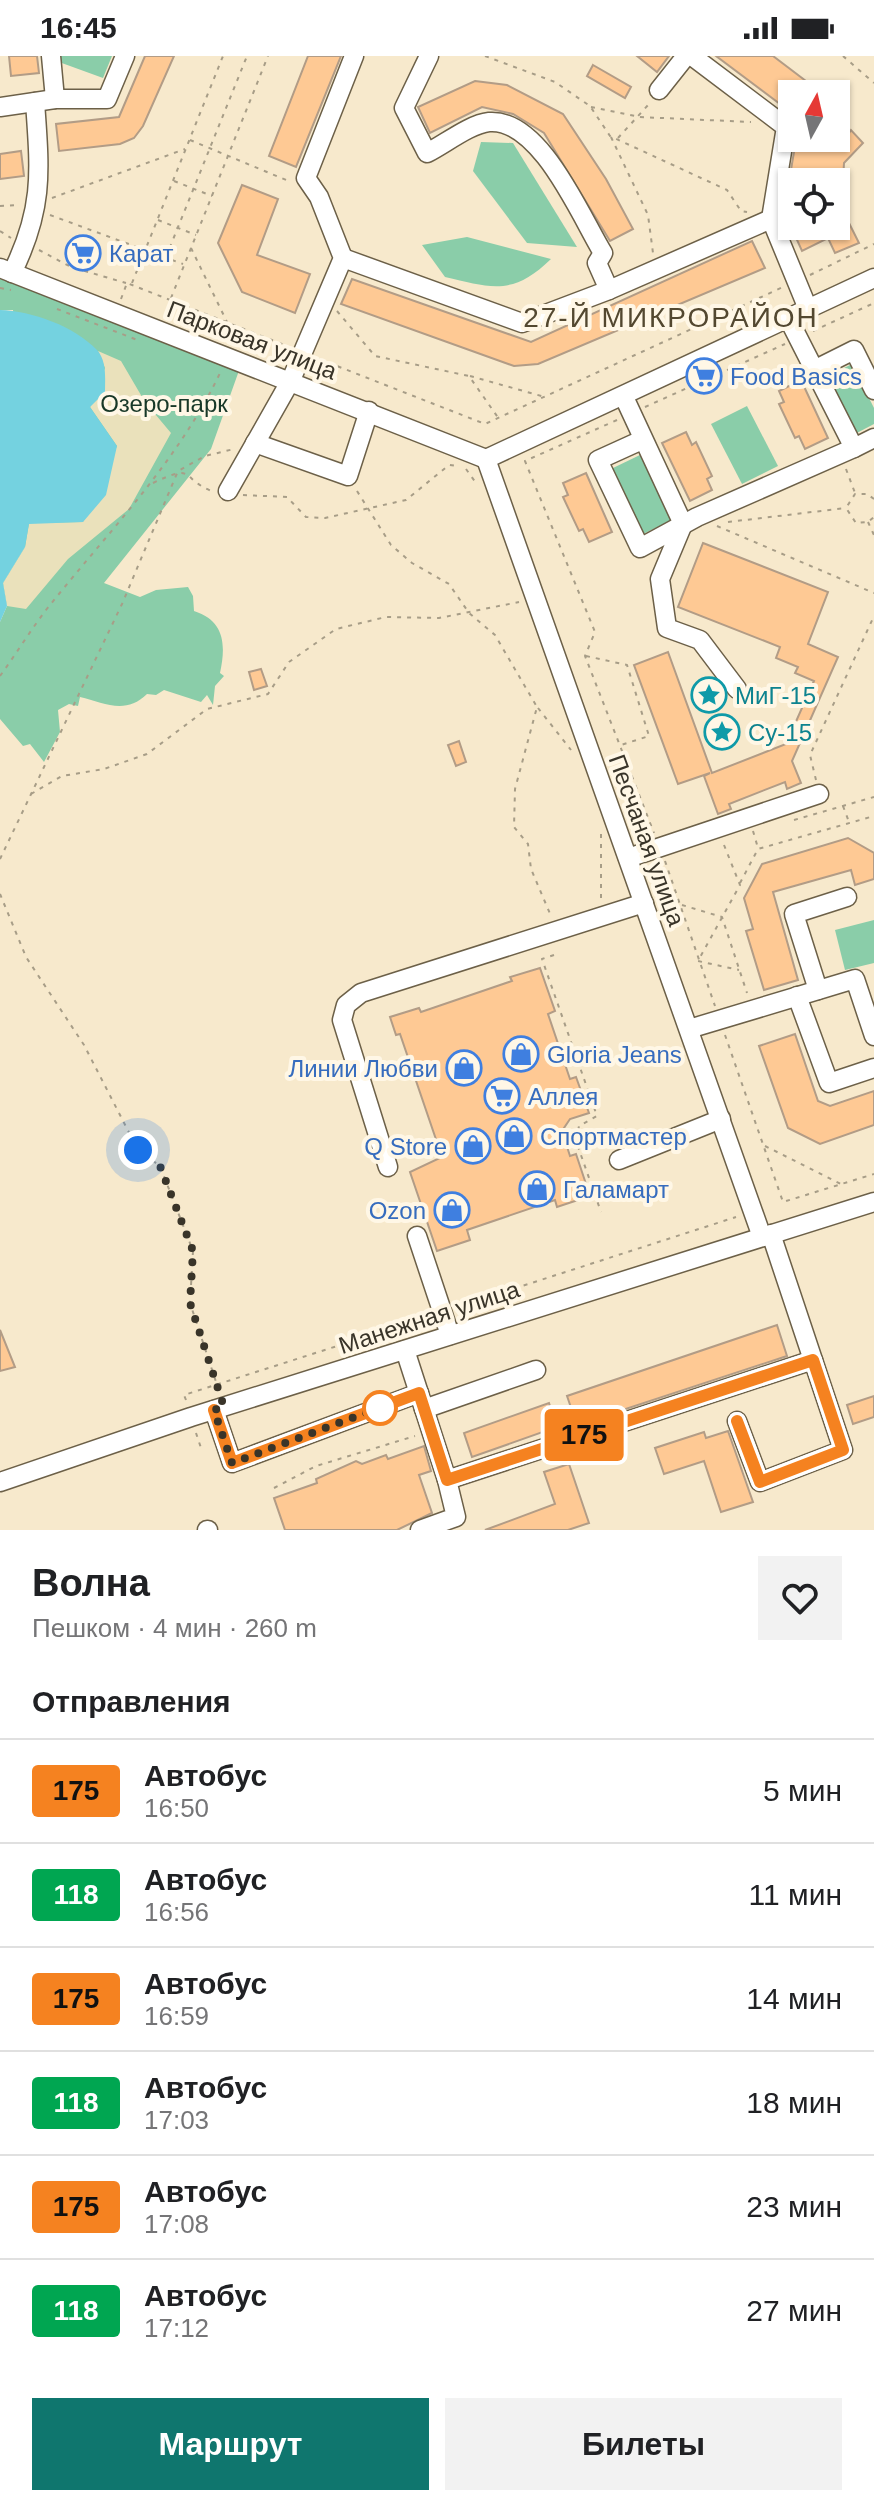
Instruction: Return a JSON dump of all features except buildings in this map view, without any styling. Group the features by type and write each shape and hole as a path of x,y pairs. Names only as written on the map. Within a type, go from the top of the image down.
{"street":[{"path":"51,56 55,99"},
{"path":"0,107 55,99 107,99 125,56"},
{"path":"229,493 291,380 343,258 319,197 306,178 354,56"},
{"path":"429,56 404,108 427,153 486,122 504,123 537,142 603,253 597,263 609,290"},
{"path":"659,90 689,56 786,127 771,219 808,309"},
{"path":"6,271 26,245 33,229 39,169 35,102"},
{"path":"343,258 522,323 657,270 771,219"},
{"name":"Парковая улица","path":"6,271 369,411 488,464"},
{"path":"488,464 628,405 788,318 874,278"},
{"path":"788,318 814,370 847,451"},
{"path":"814,370 854,350 874,390"},
{"path":"628,405 683,524 660,579 667,628 700,640 737,689"},
{"path":"255,443 348,476 369,411"},
{"path":"642,440 598,460 640,548 683,524 874,438"},
{"name":"Песчаная улица","path":"488,464 721,1119 813,1360 843,1450 760,1482 737,1421"},
{"path":"628,858 819,794"},
{"path":"818,990 794,914 847,897"},
{"path":"388,1167 342,1020 346,1005 361,993 644,903"},
{"path":"689,1029 855,979 874,1036"},
{"path":"797,996 829,1083 874,1068"},
{"path":"619,1160 721,1119"},
{"name":"Манежная улица","path":"0,1482 219,1408 874,1202"},
{"path":"417,1236 450,1335"},
{"path":"405,1350 456,1517 420,1530"},
{"path":"447,1480 813,1360"},
{"path":"219,1408 232,1463 422,1401 536,1370"}],"path":[{"path":"116,313 146,249 223,56"},
{"path":"166,257 247,56"},
{"path":"171,299 268,56"},
{"path":"485,56 555,82 590,106 610,136 648,215 657,270"},
{"path":"843,56 874,83"},
{"path":"617,139 640,117 659,90"},
{"path":"590,106 640,117 757,123"},
{"path":"610,136 727,190 741,211 771,219"},
{"path":"189,140 303,186 306,178"},
{"path":"36,204 185,149"},
{"path":"173,180 212,196"},
{"path":"36,204 50,215 184,264"},
{"path":"157,220 196,235"},
{"path":"0,231 71,267 171,299 485,424 874,244"},
{"path":"191,247 228,323"},
{"path":"326,298 375,356 547,397"},
{"path":"595,632 525,461 628,405 798,338 874,303"},
{"path":"0,676 46,611 151,484 201,413 222,370"},
{"path":"469,376 499,419"},
{"path":"151,484 205,456 255,443"},
{"path":"846,508 855,494 847,451"},
{"path":"454,461 472,474 478,486"},
{"path":"178,471 187,472 206,489 287,497 306,517 325,518 369,511 406,500 449,465 488,464"},
{"path":"0,859 122,604 178,471"},
{"path":"348,476 391,545 412,563 449,584 469,613 495,635 537,707 574,751 573,740"},
{"path":"855,494 873,497"},
{"path":"846,508 851,520 868,522 874,517"},
{"path":"846,508 713,524 874,593"},
{"path":"868,522 874,535"},
{"path":"31,794 62,776 104,769 147,754 207,709 268,694 289,662 336,629 386,617 439,618 536,599"},
{"path":"819,794 810,755 874,616"},
{"path":"585,656 627,665 649,736 621,745"},
{"path":"537,707 515,789 514,827 528,844 531,869 556,931"},
{"path":"782,824 874,797"},
{"path":"843,806 849,823"},
{"path":"739,970 698,961 758,849 874,816"},
{"path":"601,835 601,918"},
{"path":"723,841 740,885"},
{"path":"0,894 26,957 84,1045 138,1150 160,1166 193,1251 190,1303 219,1408"},
{"path":"681,904 722,917"},
{"path":"722,917 747,993"},
{"path":"554,955 542,959 597,1116 579,1126 576,1141 601,1212"},
{"path":"720,1020 783,1202 874,1174"},
{"path":"764,1145 841,1184"},
{"path":"274,1488 316,1466 431,1431"}],"green space":[{"path":"59,56 112,56 103,78 59,62"},
{"path":"481,142 513,143 577,247 527,243 473,171"},
{"path":"467,237 551,259 525,279 513,284 489,286 445,277 422,245"},
{"name":"Озеро-парк","path":"0,279 241,365 211,449 104,583 140,597 156,590 188,587 193,596 194,611 212,621 223,644 220,673 224,676 215,686 213,705 207,695 201,702 164,690 156,695 147,694 123,706 80,697 78,706 69,704 58,710 60,732 44,762 30,744 23,746 0,719 0,622 7,606 3,583 25,547 13,310 0,310"},
{"path":"852,364 874,408 874,424 853,435 824,378"},
{"path":"747,406 778,466 742,484 711,424"},
{"path":"642,454 674,519 643,534 611,469"},
{"path":"874,920 874,963 845,970 835,930"}],"sand":[{"path":"98,351 121,361 145,402 171,433 129,509 68,559 26,609 7,606 3,583 25,547 29,523 83,522 117,446 90,407 105,368"}],"water":[{"path":"0,310 52,321 88,341 97,350 104,364 105,392 90,407 117,446 106,495 83,522 29,524 25,547 3,583 7,606 0,622"}],"bus line":[{"name":"175","path":"214,1410 232,1463 419,1393 447,1480 813,1360 843,1450 760,1482 737,1421"}],"place":[{"name":"Карат","path":"83,253"},
{"name":"Food Basics","path":"704,376"},
{"name":"МиГ-15","path":"709,695"},
{"name":"Су-15","path":"722,732"},
{"name":"Gloria Jeans","path":"521,1054"},
{"name":"Линии Любви","path":"464,1068"},
{"name":"Аллея","path":"502,1096"},
{"name":"Спортмастер","path":"514,1136"},
{"name":"Q Store","path":"473,1146"},
{"name":"Галамарт","path":"537,1189"},
{"name":"Ozon","path":"452,1210"}],"district":[{"name":"27-Й МИКРОРАЙОН","path":"671,317"}],"route":[{"path":"138,1150 160,1166 193,1251 190,1303 224,1407 214,1410 232,1463 392,1403 380,1408"}]}
